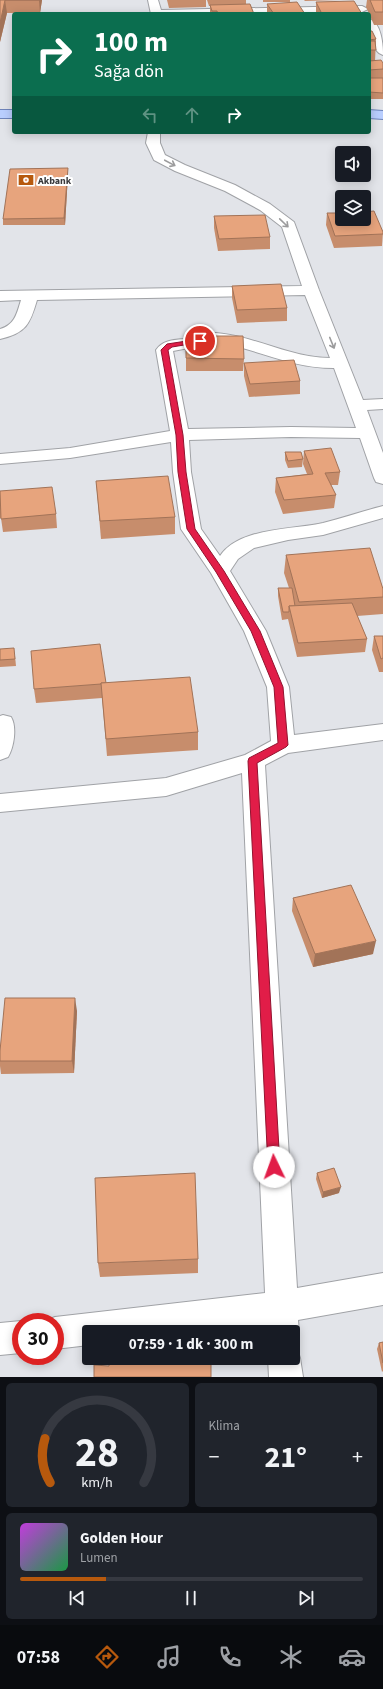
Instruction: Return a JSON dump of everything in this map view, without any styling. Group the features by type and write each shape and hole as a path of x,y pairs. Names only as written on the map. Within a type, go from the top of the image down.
{"main road":[{"path":"0,114 12,114"},
{"path":"371,114 383,115"}],"street":[{"path":"153,0 156,12"},
{"path":"256,0 261,12"},
{"path":"281,12 361,8"},
{"path":"371,26 383,51"},
{"path":"154,134 153,143 159,157 180,168 230,188 265,207 288,225 311,290 357,406 383,478"},
{"path":"0,296 311,290"},
{"path":"0,334 8,333 20,326 31,295"},
{"path":"283,745 278,687 255,631 220,571 191,529 182,472 180,435 164,350 170,346 215,338 248,344 282,356 314,363 340,363"},
{"path":"357,406 383,404"},
{"path":"0,459 70,453 180,435 290,432 366,433"},
{"path":"220,571 231,555 248,544 288,534 323,529 383,512"},
{"path":"0,751 3,723"},
{"path":"0,804 34,799 166,788 253,761 283,745 383,732"},
{"path":"253,761 282,1320"},
{"path":"64,1332 282,1320 383,1288"},
{"path":"0,1339 12,1337"},
{"path":"285,1365 286,1377"}],"building":[{"path":"0,0 5,0 0,23"},
{"path":"370,0 383,0 383,12 375,12"},
{"path":"354,1 361,12 321,12 316,2"},
{"path":"297,2 304,12 273,12 267,4"},
{"path":"250,4 253,12 217,12 212,11 210,5"},
{"path":"371,31 372,31 376,39 371,40"},
{"path":"371,41 375,41 376,50 371,50"},
{"path":"381,60 383,63 383,69 371,70 371,61"},
{"path":"371,78 383,78 383,93 371,92"},
{"path":"68,168 64,218 3,219 10,169"},
{"path":"371,211 374,211 383,234 335,236 327,213 335,213 335,226 371,226"},
{"path":"265,215 270,237 219,239 214,216"},
{"path":"281,284 287,308 237,310 232,286"},
{"path":"186,336 243,336 244,359 186,358"},
{"path":"294,360 300,381 250,384 244,363"},
{"path":"331,448 340,472 325,473 336,495 284,500 276,478 313,474 304,451"},
{"path":"285,452 301,452 303,459 288,461"},
{"path":"168,476 175,517 100,521 96,481"},
{"path":"52,487 56,514 1,519 0,491"},
{"path":"370,548 383,589 383,597 299,602 286,555"},
{"path":"278,588 292,588 295,606 289,606 289,612 283,612"},
{"path":"352,603 367,639 298,643 289,606"},
{"path":"374,636 383,636 383,658 381,659"},
{"path":"100,644 106,683 34,689 31,651"},
{"path":"14,648 15,659 0,660 0,649"},
{"path":"190,677 198,732 106,739 101,683"},
{"path":"351,885 376,941 315,954 293,898"},
{"path":"5,998 75,998 72,1061 0,1061"},
{"path":"334,1168 341,1187 323,1192 317,1173"},
{"path":"195,1173 198,1259 98,1263 95,1178"},
{"path":"383,1342 383,1363 379,1343"},
{"path":"94,1365 211,1365 211,1377 94,1377"}],"place":[{"name":"Akbank","path":"26,180"}],"route":[{"path":"200,341 170,346 164,350 180,435 182,472 191,529 220,571 255,631 278,687 283,745 253,761 274,1167"}]}
